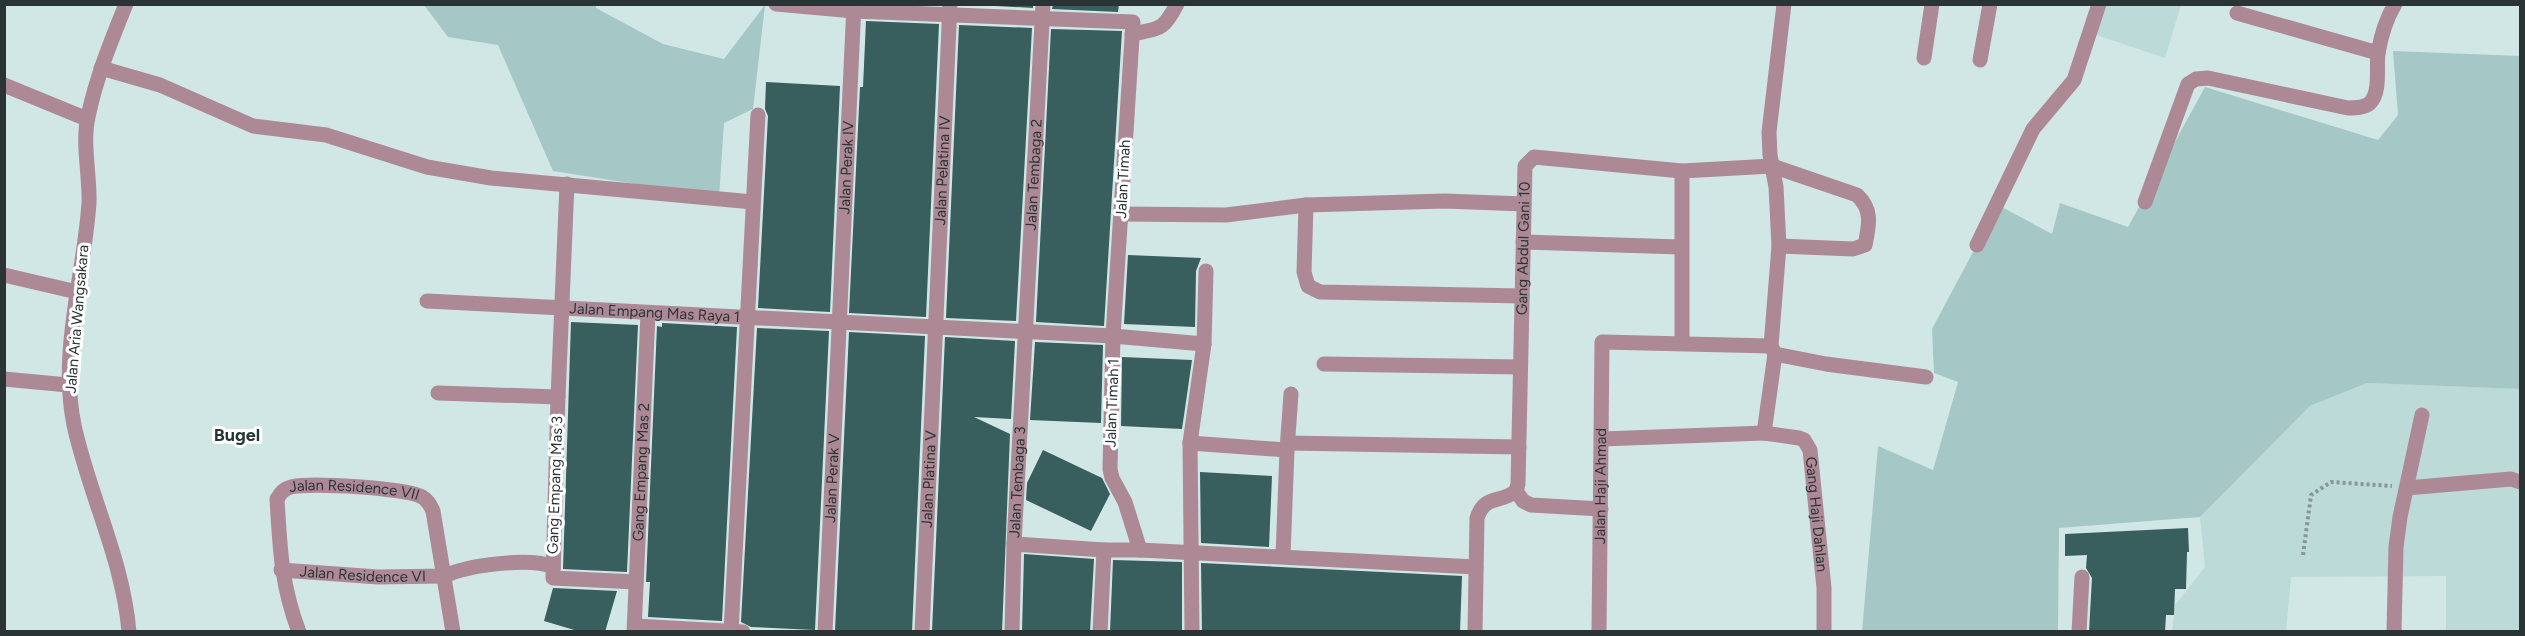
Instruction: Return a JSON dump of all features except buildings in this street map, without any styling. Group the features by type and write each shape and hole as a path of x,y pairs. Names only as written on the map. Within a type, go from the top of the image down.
{"street":[{"name":"Jalan Aria Wangsakara","path":"126,4 101,68 87,119 89,203 77,292 69,385 74,426 126,597 129,632"},
{"path":"776,4 1043,12 1132,28 1157,29 1167,24 1177,4"},
{"path":"1764,433 1773,350 1779,246 1768,132 1784,4"},
{"path":"1924,58 1932,4"},
{"path":"1980,60 1990,4"},
{"path":"1977,245 2033,129 2074,81 2099,4"},
{"path":"2145,202 2188,84 2196,79 2208,78 2349,108 2362,108 2375,96 2378,53 2389,15 2395,4"},
{"name":"Jalan Perak IV","path":"839,322 854,8"},
{"name":"Jalan Pelatina IV","path":"936,327 950,10"},
{"name":"Jalan Tembaga 2","path":"1027,332 1043,12"},
{"path":"2237,13 2378,53"},
{"name":"Jalan Timah","path":"1113,336 1132,28"},
{"path":"101,68 160,85 253,126 326,135 427,167 491,178 753,202"},
{"path":"4,85 87,119"},
{"path":"731,631 758,116"},
{"name":"Gang Abdul Gani 10","path":"1516,491 1518,484 1525,166 1534,157 1682,171"},
{"path":"1779,246 1860,247 1865,245 1870,218 1864,202 1857,195 1772,166 1682,171 1680,248 1682,343 1773,350 1826,364 1926,377"},
{"name":"Gang Empang Mas 3","path":"567,184 553,578 636,582"},
{"path":"1121,214 1226,215 1306,205 1445,201 1524,204"},
{"path":"1306,205 1304,272 1308,286 1313,290 1522,296"},
{"path":"1522,242 1680,248"},
{"path":"1192,632 1190,466 1204,344 1206,271"},
{"path":"4,275 77,292"},
{"name":"Jalan Empang Mas Raya 1","path":"427,302 1113,336 1204,344"},
{"name":"Gang Empang Mas 2","path":"635,628 648,313"},
{"name":"Jalan Perak V","path":"825,632 839,322"},
{"name":"Jalan Platina V","path":"922,632 936,327"},
{"name":"Jalan Tembaga 3","path":"1012,632 1014,544 1027,332"},
{"name":"Jalan Timah 1","path":"1113,336 1110,469 1112,478 1125,502 1140,550"},
{"name":"Jalan Haji Ahmad","path":"1599,632 1602,342 1682,343"},
{"path":"1324,364 1520,367"},
{"path":"4,379 69,385"},
{"path":"438,393 558,397"},
{"path":"1283,556 1291,393"},
{"path":"2394,632 2396,547 2400,517 2422,415"},
{"name":"Gang Haji Dahlan","path":"1602,439 1764,433 1804,440 1810,450 1824,588 1824,632"},
{"path":"1191,443 1287,446 1519,447"},
{"path":"2407,488 2511,479 2520,482"},
{"name":"Jalan Residence VII","path":"299,632 281,570 277,499 283,490 314,483 421,496 429,502 433,511 446,576 453,632"},
{"path":"1475,632 1477,518 1480,507 1490,500 1510,495 1516,491 1523,501 1531,505 1601,509"},
{"path":"1014,544 1476,567"},
{"path":"1100,632 1104,550"},
{"name":"Jalan Residence VI","path":"281,570 378,577 446,576 455,571 519,563 553,567"},
{"path":"2079,632 2082,577"},
{"path":"635,628 743,632"}],"path":[{"path":"2303,555 2311,495 2331,482 2407,488"}],"shaded area":[{"path":"424,5 596,5 596,8 663,44 724,59 765,5 753,109 724,123 719,197 553,171 498,45 448,37"},
{"path":"2098,5 2181,5 2165,58 2091,33"},
{"path":"2393,51 2520,56 2520,389 2367,383 2310,406 2200,517 2059,528 2058,631 1862,632 1878,446 1933,470 1958,382 1934,373 1932,329 1998,205 2052,234 2060,203 2128,227 2205,87 2378,140 2398,115"},
{"path":"2367,383 2520,389 2520,631 2446,631 2446,576 2291,577 2286,631 2172,632 2175,605 2205,567 2200,517 2310,406"}],"district":[{"name":"Bugel","path":"237,435"}]}
